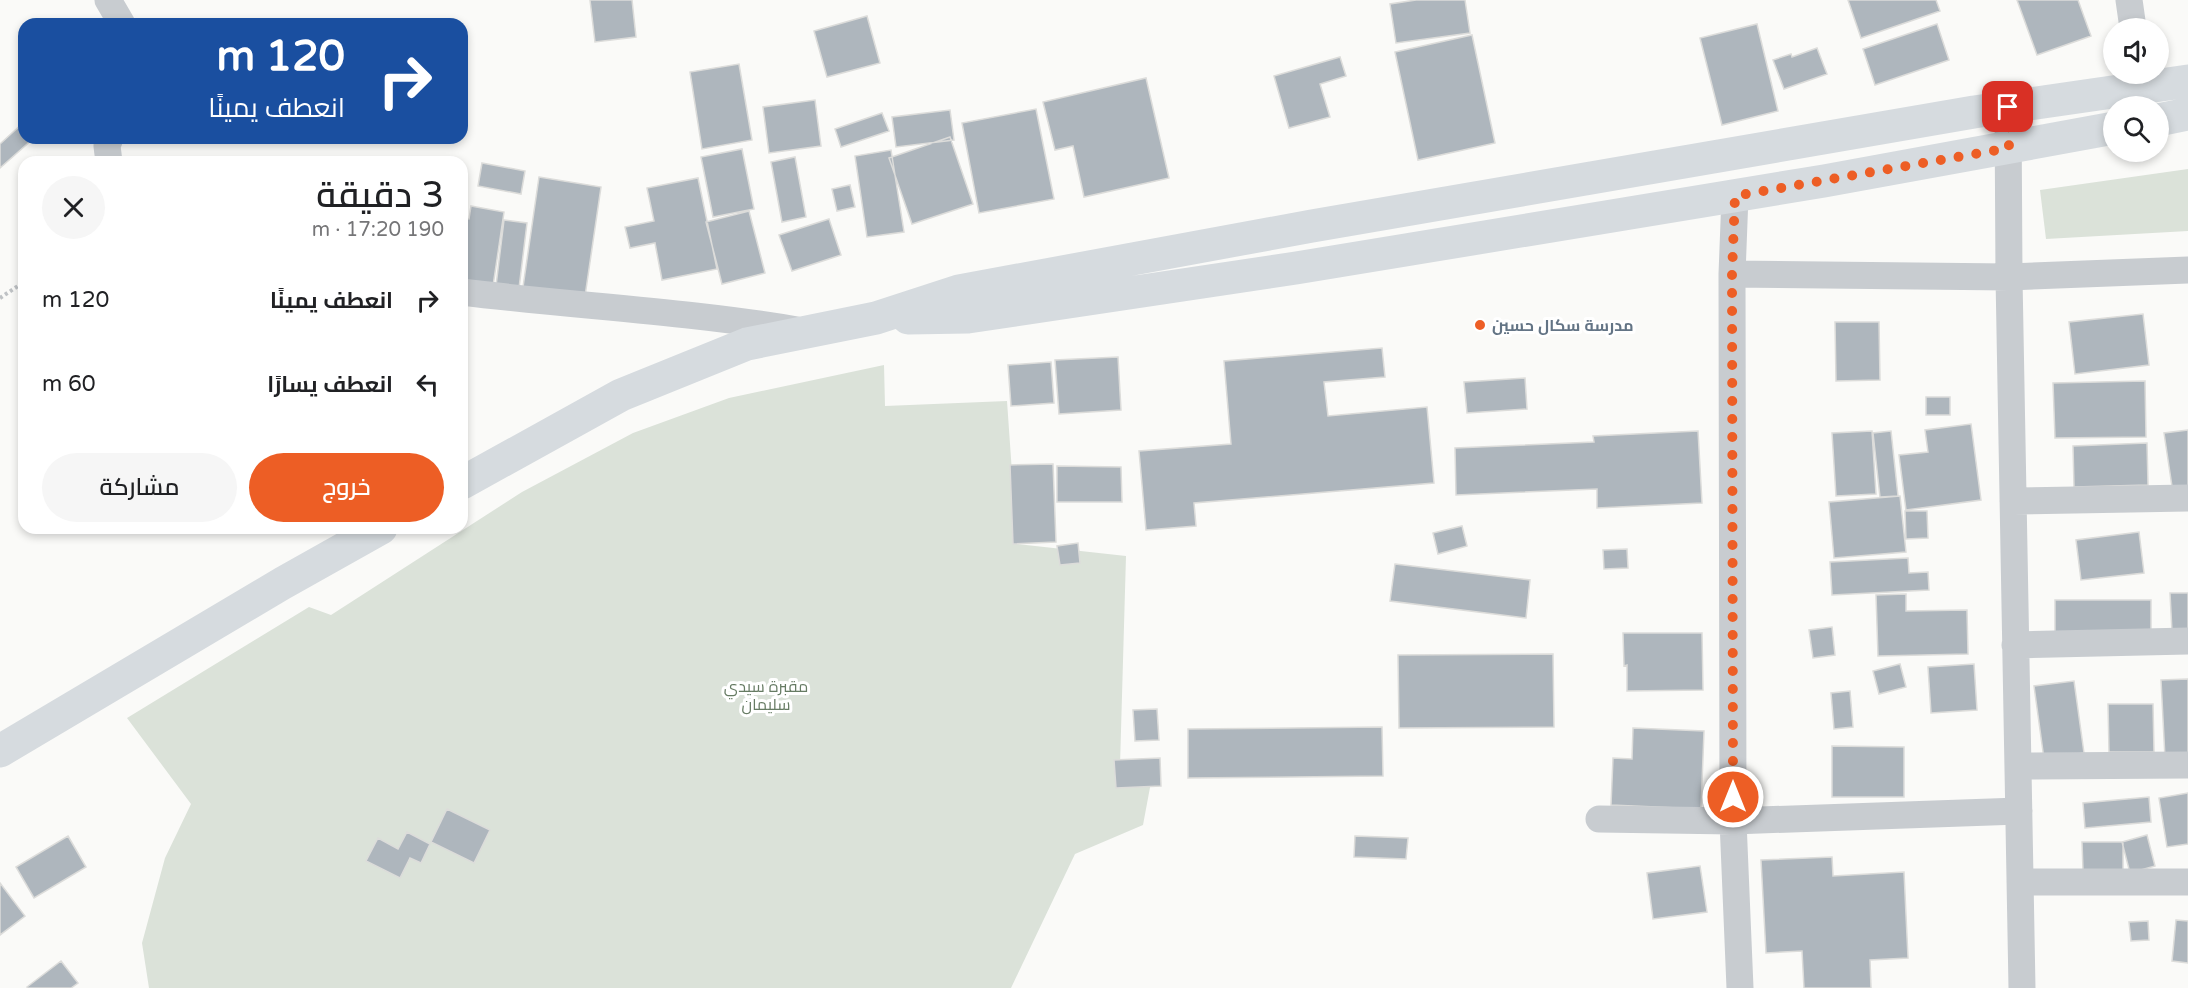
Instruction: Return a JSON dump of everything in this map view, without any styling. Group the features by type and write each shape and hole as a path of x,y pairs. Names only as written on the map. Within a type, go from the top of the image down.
{"main road":[{"path":"2169,81 2188,81"},
{"path":"468,480 621,394 747,344 876,318 959,291 1312,226 2008,107 2124,84"},
{"path":"2169,118 2188,114"},
{"path":"876,318 980,315 1296,268 1735,196 2103,130"},
{"path":"0,751 283,583 370,534"}],"street":[{"path":"108,0 118,18"},
{"path":"2129,0 2132,18"},
{"path":"2008,107 2022,988"},
{"path":"1735,196 1732,274 1733,820 1740,988"},
{"path":"1732,274 2009,278 2188,270"},
{"path":"468,293 732,319 807,331"},
{"path":"2013,501 2188,498"},
{"path":"2015,645 2188,641"},
{"path":"2018,766 2188,765"},
{"path":"1599,819 1733,820 2019,811"},
{"path":"2020,882 2188,882"}],"path":[{"path":"0,298 18,286"}],"green space":[{"path":"2188,169 2188,231 2046,239 2040,190"},
{"name":"مقبرة سيدي سليمان","path":"884,365 885,406 1007,401 1017,544 1126,556 1120,766 1154,766 1143,825 1075,854 1011,988 149,988 142,943 165,858 191,804 127,718 309,607 331,615 457,534 468,534 468,527 522,492 633,433 729,398"}],"building":[{"path":"590,0 632,0 636,37 595,42"},
{"path":"1416,0 1465,0 1470,33 1396,43 1390,4"},
{"path":"1848,0 1936,0 1940,11 1861,38"},
{"path":"2017,0 2078,0 2091,36 2037,55"},
{"path":"867,16 880,63 827,77 814,31"},
{"path":"1757,24 1778,111 1722,125 1700,38"},
{"path":"1937,24 1949,60 1875,85 1863,49"},
{"path":"1472,35 1495,143 1418,160 1395,52"},
{"path":"1817,48 1827,74 1784,89 1773,60 1791,54 1792,57"},
{"path":"1340,57 1346,76 1320,84 1330,117 1289,128 1274,76"},
{"path":"739,64 752,140 702,149 690,72"},
{"path":"1146,78 1169,178 1084,197 1073,146 1055,150 1043,102"},
{"path":"815,100 821,146 769,153 763,107"},
{"path":"1036,109 1054,199 979,213 962,123"},
{"path":"950,110 954,140 896,147 892,117"},
{"path":"882,113 889,131 841,147 835,129"},
{"path":"18,128 18,144 27,144 0,168 0,144"},
{"path":"950,137 973,204 912,224 889,158"},
{"path":"742,149 754,209 713,217 701,157"},
{"path":"891,150 904,232 867,237 855,156"},
{"path":"795,157 806,217 782,222 771,162"},
{"path":"482,163 525,171 521,194 478,186"},
{"path":"539,177 601,187 584,303 522,294"},
{"path":"698,178 717,269 662,280 655,243 630,248 625,227 654,221 647,188"},
{"path":"850,185 855,207 837,211 832,189"},
{"path":"471,206 504,212 493,286 468,282"},
{"path":"749,211 765,273 722,284 706,222"},
{"path":"829,219 841,255 792,271 779,235"},
{"path":"504,220 527,223 519,288 496,286"},
{"path":"2143,314 2149,365 2075,374 2069,322"},
{"path":"1835,322 1879,322 1880,380 1836,381"},
{"path":"1382,348 1385,377 1324,382 1328,416 1427,407 1434,483 1194,503 1196,526 1146,530 1139,451 1231,444 1224,361"},
{"path":"1118,357 1121,410 1059,414 1055,360"},
{"path":"1051,362 1054,403 1011,406 1008,365"},
{"path":"1525,378 1527,409 1467,413 1464,382"},
{"path":"2145,381 2146,437 2055,438 2053,383"},
{"path":"1926,397 1950,397 1950,415 1926,415"},
{"path":"1971,424 1981,500 1906,510 1899,455 1928,452 1925,430"},
{"path":"2188,430 2188,491 2173,493 2164,433"},
{"path":"1698,431 1702,503 1597,508 1597,489 1456,495 1455,448 1594,442 1593,436"},
{"path":"1872,431 1876,494 1836,496 1832,433"},
{"path":"1891,431 1898,496 1880,497 1873,433"},
{"path":"2147,443 2148,485 2074,487 2073,446"},
{"path":"1053,464 1056,542 1013,544 1010,465"},
{"path":"1057,466 1121,467 1122,502 1057,502"},
{"path":"1900,496 1906,552 1834,558 1829,502"},
{"path":"1905,511 1927,511 1928,538 1906,539"},
{"path":"1462,526 1467,546 1438,554 1433,533"},
{"path":"2139,532 2144,573 2081,580 2076,540"},
{"path":"1078,543 1080,563 1060,565 1057,546"},
{"path":"1627,549 1628,568 1604,569 1603,550"},
{"path":"1908,558 1909,573 1928,572 1929,590 1832,595 1830,562"},
{"path":"1395,564 1530,580 1526,618 1390,601"},
{"path":"2170,593 2188,593 2188,632 2172,632"},
{"path":"1906,594 1906,611 1967,610 1968,654 1878,656 1876,595"},
{"path":"2055,600 2151,600 2151,639 2055,639"},
{"path":"1832,627 1835,655 1813,658 1809,630"},
{"path":"1623,633 1702,633 1703,690 1627,691"},
{"path":"1553,654 1554,727 1399,728 1398,655"},
{"path":"1900,664 1906,687 1879,694 1873,671"},
{"path":"1974,664 1977,710 1931,713 1928,667"},
{"path":"2188,679 2188,757 2165,758 2161,680"},
{"path":"2074,681 2084,753 2044,759 2034,686"},
{"path":"1850,691 1853,727 1834,729 1831,693"},
{"path":"2108,704 2153,704 2154,752 2109,752"},
{"path":"1157,709 1159,740 1135,741 1133,710"},
{"path":"1382,727 1383,776 1188,778 1188,729"},
{"path":"1633,728 1704,731 1701,809 1611,805 1613,758 1632,759"},
{"path":"1832,746 1904,747 1904,797 1832,797"},
{"path":"1160,758 1161,786 1116,788 1114,760"},
{"path":"2188,793 2188,844 2167,847 2159,798"},
{"path":"2149,797 2151,822 2085,828 2083,803"},
{"path":"447,809 490,830 474,863 431,842"},
{"path":"407,832 430,844 421,863 410,858 400,878 366,861 378,838 398,849"},
{"path":"2147,835 2155,866 2130,873 2122,842"},
{"path":"68,836 86,867 34,898 16,867"},
{"path":"1355,836 1408,838 1406,859 1354,857"},
{"path":"2082,842 2123,842 2123,870 2083,870"},
{"path":"1832,857 1833,876 1904,872 1908,958 1870,960 1871,988 1804,988 1802,951 1766,953 1761,860"},
{"path":"1700,866 1707,912 1653,919 1647,873"},
{"path":"0,883 25,916 0,935"},
{"path":"2176,920 2188,921 2188,963 2172,961"},
{"path":"2148,921 2149,940 2131,941 2129,922"},
{"path":"61,961 78,983 71,988 27,987"}],"place":[{"name":"مدرسة سكال حسين","path":"1480,325"}],"route":[{"path":"1733,797 1732,274 1735,196 2009,148 2008,107"}]}
